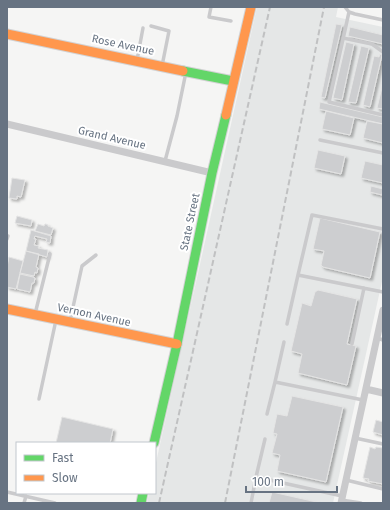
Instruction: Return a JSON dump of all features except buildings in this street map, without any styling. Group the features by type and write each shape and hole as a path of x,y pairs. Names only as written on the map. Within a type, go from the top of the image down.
{"street":[{"name":"State Street","path":"154,442 177,344 212,173 251,7"},
{"name":"Rose Avenue","path":"7,34 233,81"},
{"name":"Grand Avenue","path":"7,124 212,173"},
{"name":"Vernon Avenue","path":"7,309 177,344"},
{"path":"341,500 363,400 380,339 383,310"},
{"path":"366,389 383,393"}],"lane":[{"path":"211,7 209,17 231,21"},
{"path":"345,7 349,12 383,20"},
{"path":"349,12 328,102 383,115"},
{"path":"151,26 169,31 162,66"},
{"path":"137,61 143,28"},
{"path":"343,38 372,44 383,52"},
{"path":"165,162 177,116 186,71"},
{"path":"320,140 383,154"},
{"path":"287,324 312,215 383,229"},
{"path":"35,315 50,254"},
{"path":"70,322 82,266 96,255"},
{"path":"298,275 383,292"},
{"path":"352,344 364,288"},
{"path":"39,398 56,319"},
{"path":"267,414 284,342"},
{"path":"275,382 363,400"},
{"path":"251,503 265,438"},
{"path":"355,438 383,444"},
{"path":"256,477 341,500 361,503"},
{"path":"346,480 383,489"},
{"path":"16,494 55,503"},
{"path":"24,503 26,496"}],"shaded area":[{"path":"257,7 338,7 336,17 383,27 383,277 333,503 147,503 149,494 156,494 156,462"}],"railway":[{"path":"159,503 270,7"},
{"path":"225,503 324,7"}],"traffic: fast":[{"path":"183,71 233,81"},
{"path":"154,442 177,344 212,173 226,115"},
{"path":"141,503 143,494"}],"traffic: slow":[{"path":"226,115 251,7"},
{"path":"7,34 183,71"},
{"path":"7,309 177,344"}]}
